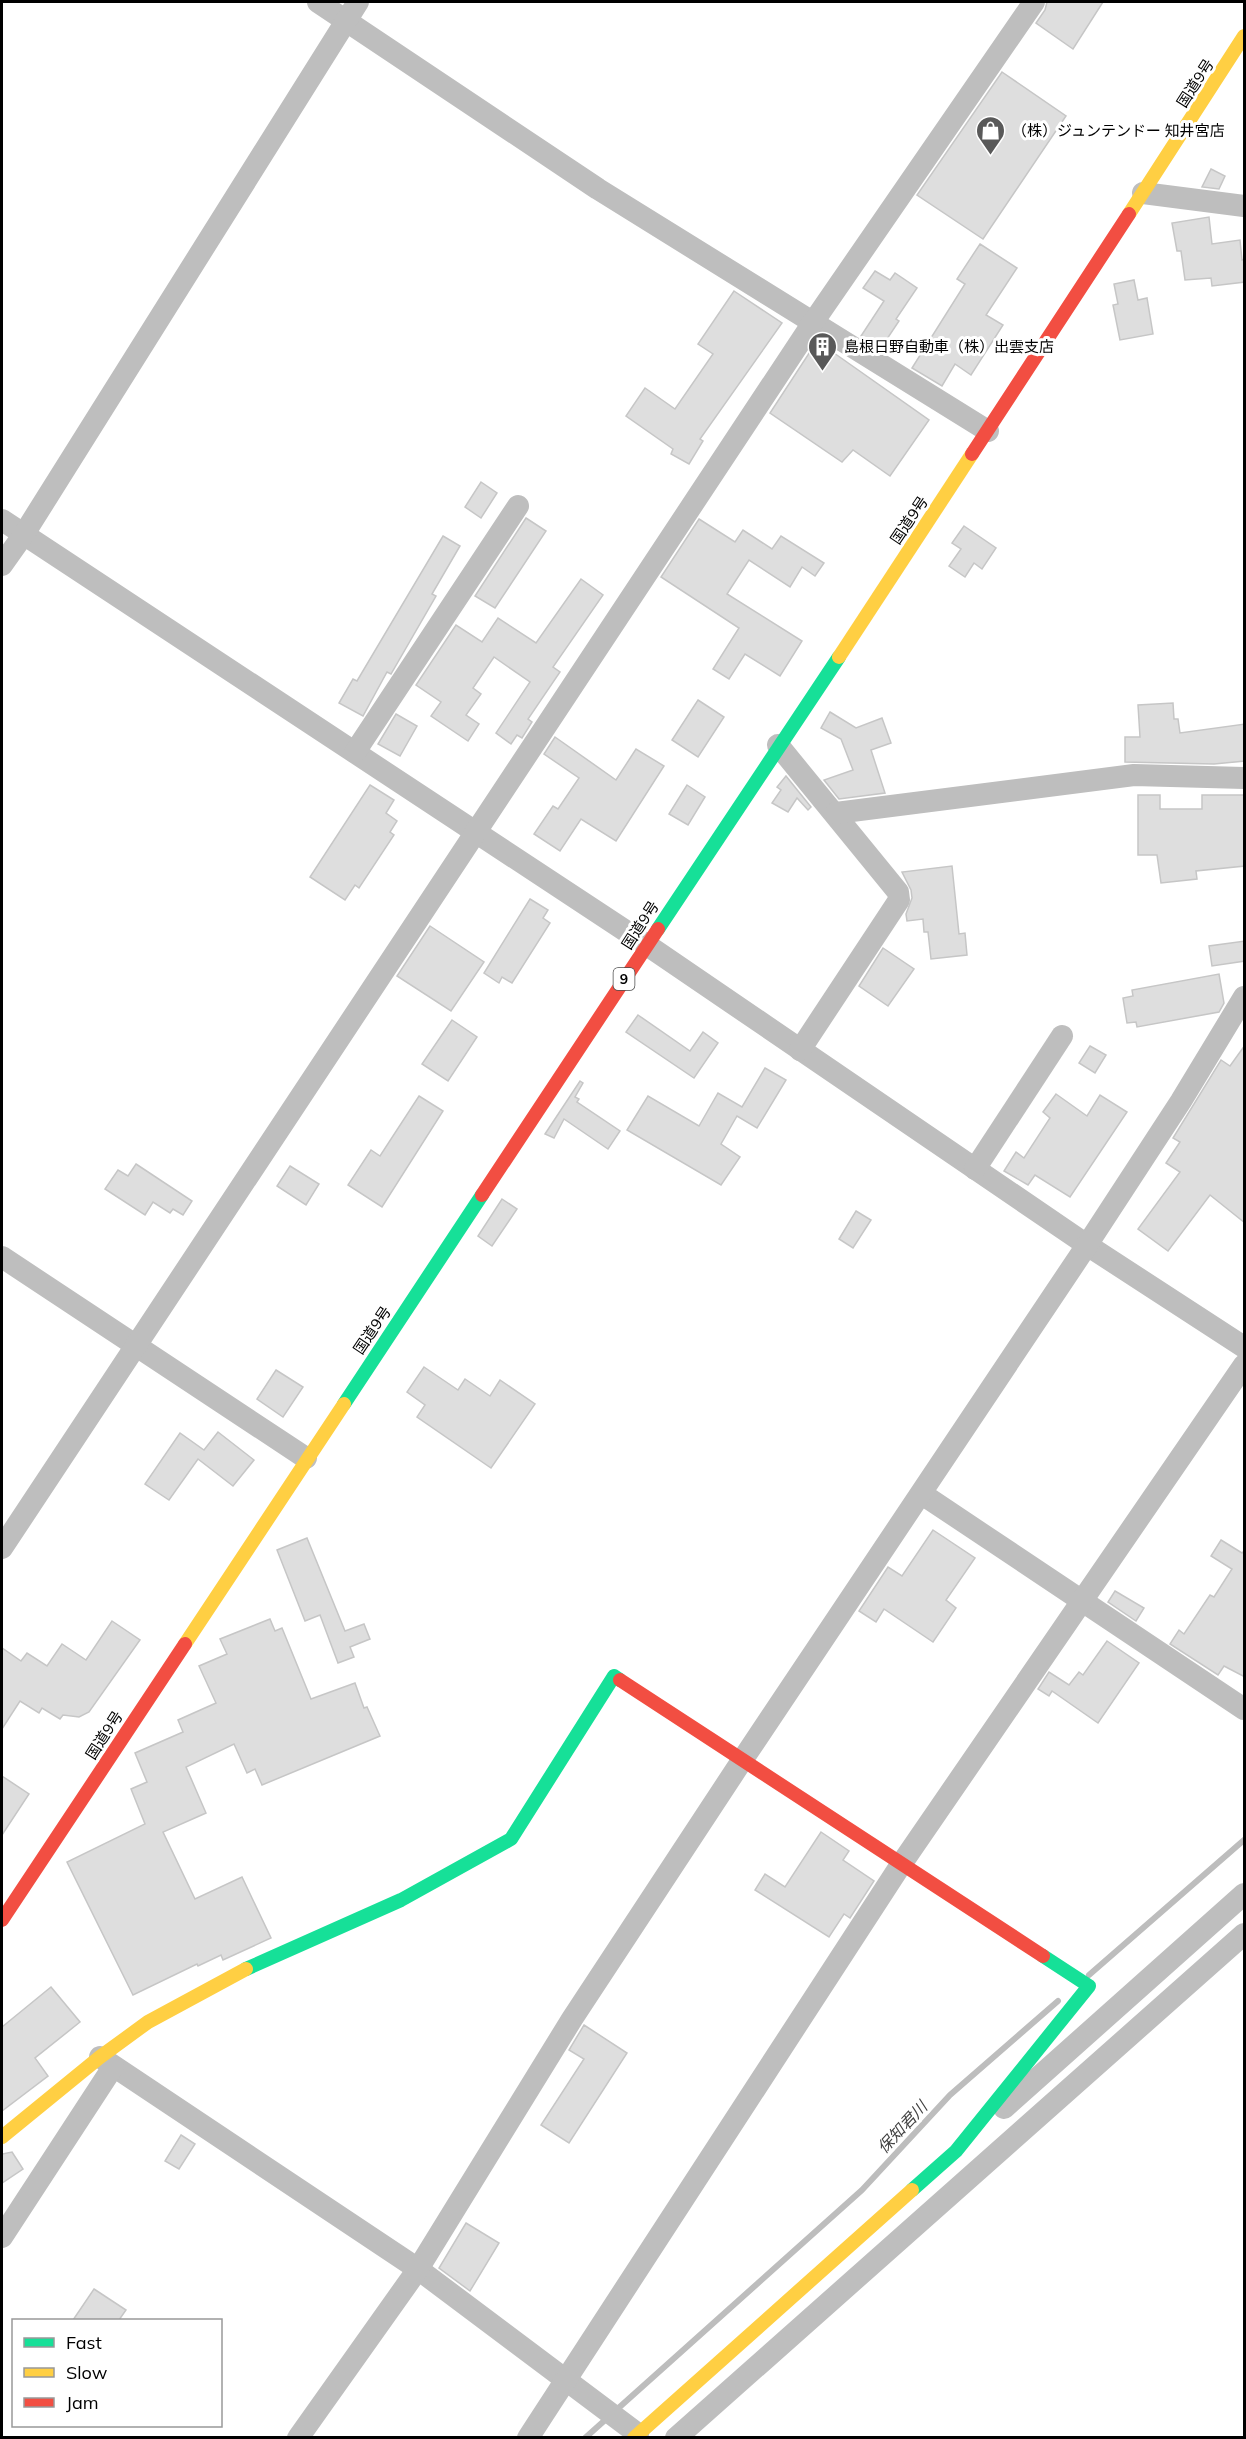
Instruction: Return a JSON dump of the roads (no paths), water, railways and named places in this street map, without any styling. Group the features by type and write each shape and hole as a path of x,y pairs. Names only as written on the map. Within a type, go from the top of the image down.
{"main road":[{"name":"国道9号","path":"2,1920 988,431 1245,36"},
{"path":"2,2137 106,2062 148,2022 247,1968 401,1900 511,1839 614,1676 1089,1986 956,2151 636,2436"}],"street":[{"path":"318,2 352,10 598,189 988,431"},
{"path":"2,1548 814,321 1034,2"},
{"path":"2,565 24,534 352,10"},
{"path":"1143,193 1245,206"},
{"path":"355,752 518,506"},
{"path":"2,520 647,945 1087,1245 1245,1347"},
{"path":"778,745 836,813 898,892 899,900 800,1050"},
{"path":"836,813 1134,775 1245,778"},
{"path":"298,2438 418,2269 572,2019 1087,1245 1181,1101 1245,997"},
{"path":"975,1169 1062,1036"},
{"path":"2,1257 306,1458"},
{"path":"528,2438 902,1863 1245,1365"},
{"path":"922,1494 1082,1602 1243,1704"},
{"path":"956,2151 1245,1893"},
{"path":"676,2438 1245,1934"},
{"path":"2,2236 106,2062 418,2269 566,2379 636,2436"}],"waterway":[{"name":"保知君川","path":"1089,1975 1244,1840"},
{"name":"保知君川","path":"585,2438 862,2190 950,2095 1058,2001"}],"place":[{"name":"（株）ジュンテンドー 知井宮店","path":"991,156"},
{"name":"島根日野自動車（株）出雲支店","path":"823,372"}]}
